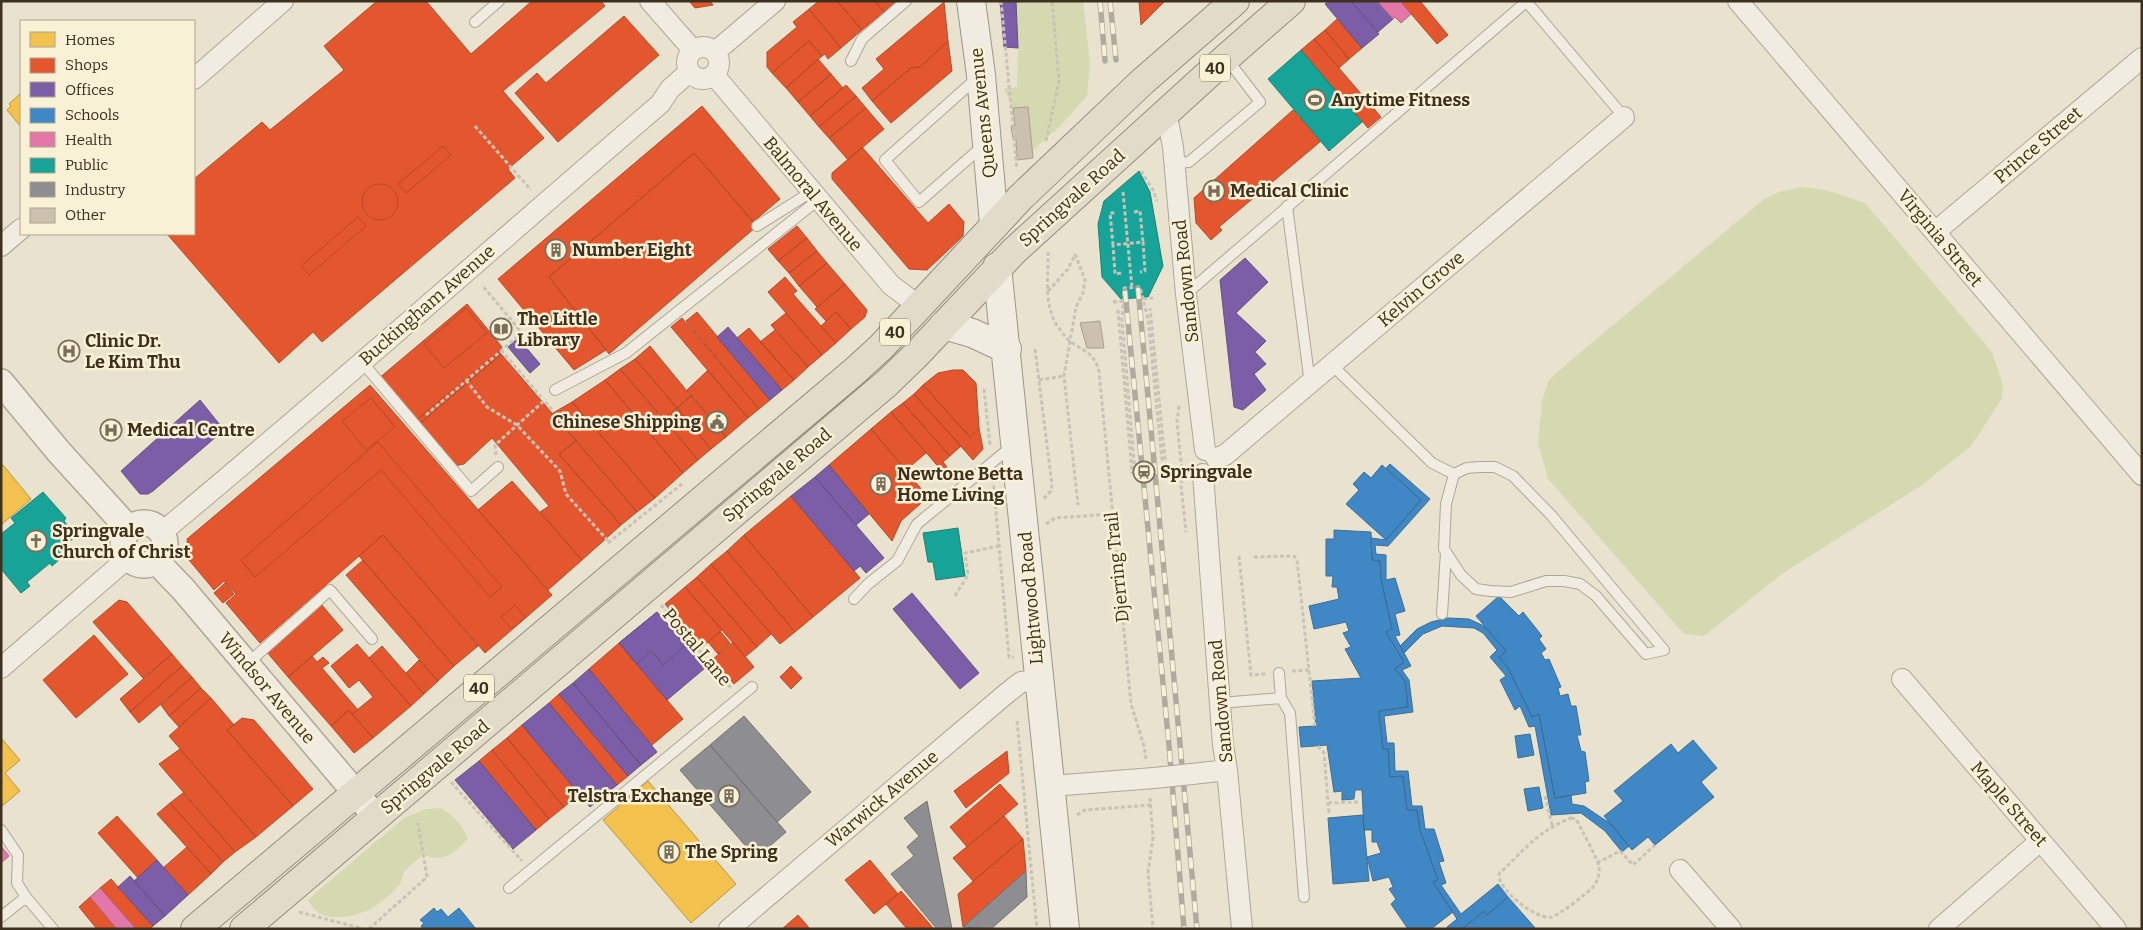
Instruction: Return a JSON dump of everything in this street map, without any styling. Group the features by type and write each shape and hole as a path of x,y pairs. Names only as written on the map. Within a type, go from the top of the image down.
{"highway":[{"name":"Springvale Road","path":"195,929 856,370 881,347 994,224 1033,171 1121,101 1235,1"},
{"name":"Springvale Road","path":"253,925 376,817 887,383 997,267 1166,112 1292,1"},
{"path":"994,224 997,267"}],"main road":[{"name":"Queens Avenue","path":"971,1 981,74 994,224"},
{"name":"Lightwood Road","path":"997,267 1007,349 1064,929"},
{"path":"944,325 972,333 1007,349"}],"street":[{"path":"195,78 283,1"},
{"path":"650,1 693,50"},
{"path":"715,52 775,1"},
{"name":"Virginia Street","path":"1738,1 2140,470"},
{"path":"707,47 715,52 718,57 719,67 714,76 698,79 689,72 687,58 693,50 707,47"},
{"name":"Prince Street","path":"1935,232 2142,58"},
{"name":"Buckingham Avenue","path":"161,533 660,104 670,89 689,72"},
{"name":"Balmoral Avenue","path":"714,76 814,196 892,285 919,306"},
{"name":"Sandown Road","path":"1166,112 1174,163 1186,294 1210,454"},
{"name":"Kelvin Grove","path":"1203,474 1214,470 1210,454 1225,455 1624,117"},
{"path":"1,246 20,230"},
{"path":"1,382 129,529"},
{"name":"Sandown Road","path":"1203,474 1223,746 1227,770 1242,929"},
{"path":"146,524 152,525 161,533 164,545 160,557 156,561 144,565 132,562 128,558 123,546 129,529 146,524"},
{"path":"1,668 128,558"},
{"name":"Windsor Avenue","path":"156,561 183,589 376,817"},
{"name":"Maple Street","path":"1902,679 2116,929"},
{"name":"Warwick Avenue","path":"729,929 1020,682 1039,680"},
{"path":"1051,786 1148,768 1192,774 1227,770"},
{"path":"1939,929 2040,841"},
{"path":"1680,870 1731,929"},
{"path":"236,894 253,925"}],"lane":[{"path":"475,22 500,1"},
{"path":"850,61 862,39 906,1"},
{"path":"1186,294 1526,2 1624,117"},
{"path":"1174,163 1189,162 1260,102 1226,58"},
{"path":"981,74 885,160 919,202 987,142"},
{"path":"757,226 814,196"},
{"path":"556,390 626,353 814,196"},
{"path":"1287,206 1310,384"},
{"path":"362,362 471,491 498,467"},
{"path":"1332,365 1432,463 1454,474"},
{"path":"854,599 868,584 896,561 918,524 1016,444"},
{"path":"1495,467 1514,476 1551,515 1664,650 1646,654 1596,596 1580,584 1564,581 1546,582 1511,592 1476,589 1461,575 1444,549 1446,504 1454,474 1467,468 1495,467"},
{"path":"1442,614 1446,552"},
{"path":"247,664 330,590 372,639"},
{"path":"1279,673 1281,698 1290,713 1304,897"},
{"path":"509,888 752,687"},
{"path":"1220,703 1281,698"},
{"path":"1,830 18,855 18,883 26,897 53,929"},
{"path":"1,918 26,897"}],"path":[{"path":"1001,1 1016,169 1033,171 1043,150 1055,107 1059,80 1052,1"},
{"path":"475,126 544,204"},
{"path":"1141,171 1153,190 1158,207"},
{"path":"1123,192 1132,288"},
{"path":"1134,212 1140,211 1145,271 1140,272"},
{"path":"1116,213 1110,214 1116,274 1121,273"},
{"name":"Djerring Trail","path":"1046,221 1048,259 1046,280 1053,316 1071,341 1090,353 1097,363 1131,704 1144,746 1148,768 1153,838 1148,872 1153,929"},
{"path":"1113,245 1142,242"},
{"path":"1048,291 1052,284 1068,270 1075,254 1085,280 1083,293 1076,307 1064,376 1078,505"},
{"path":"414,425 522,333 482,285"},
{"path":"1118,310 1132,473 1135,473 1122,319 1124,288 1140,287 1148,319 1163,470 1166,469 1150,308"},
{"path":"1143,299 1153,298"},
{"path":"1113,302 1124,300"},
{"path":"1035,349 1052,485 1049,495 1041,501"},
{"path":"501,350 552,410"},
{"path":"1039,380 1064,376"},
{"path":"466,380 487,407 516,425 560,472 566,494 608,543 618,545"},
{"path":"498,467 495,444 556,390"},
{"path":"1179,397 1177,421 1186,536"},
{"path":"1043,518 1044,527 1048,521 1055,518 1112,514"},
{"path":"955,596 968,576 964,553 999,546"},
{"path":"1239,556 1251,675 1309,670"},
{"path":"1254,557 1294,556 1297,560 1315,726"},
{"name":"Postal Lane","path":"658,602 740,698"},
{"path":"1016,721 1038,929"},
{"path":"1318,746 1324,753 1329,814"},
{"path":"449,780 530,871"},
{"path":"1545,796 1552,825"},
{"path":"1328,803 1359,802"},
{"path":"1075,817 1085,810 1151,805"},
{"path":"1571,818 1576,819 1599,867 1598,879 1592,888 1553,917 1541,917 1506,890 1499,879 1499,874 1552,825 1571,818"},
{"path":"369,929 427,877 418,823"},
{"path":"1597,863 1620,851 1633,864 1655,845"},
{"path":"292,909 364,929"}],"green space":[{"path":"1016,1 1083,1 1090,64 1087,96 1060,126 1032,151 1028,107 1013,108 1004,89 1017,87"},
{"path":"1802,187 1825,190 1865,203 1992,352 2003,385 2002,398 1971,446 1919,487 1783,573 1704,636 1684,634 1548,479 1538,443 1542,401 1549,380 1763,200 1779,192"},
{"path":"441,808 457,821 468,838 453,853 437,858 422,855 405,871 400,883 393,892 371,909 345,917 331,917 319,913 313,908 308,900 404,818 426,809"}],"building: Homes":[{"path":"20,94 20,126 7,110 11,106 9,104"},
{"path":"3,465 31,499 1,525 1,466"},
{"path":"1,738 20,760 5,773 20,791 1,807"},
{"name":"The Spring","path":"648,781 736,884 691,923 603,820"}],"building: Shops":[{"path":"377,1 426,1 471,54 532,1 601,1 605,6 503,91 544,138 508,169 515,178 322,342 313,332 279,363 168,235 195,235 195,178 262,122 270,130 344,70 324,46"},
{"path":"689,1 710,1 713,5 695,8"},
{"path":"819,1 837,1 862,30 841,48 809,9"},
{"path":"837,1 875,1 884,12 862,30"},
{"path":"875,1 894,1 895,2 884,12"},
{"path":"1139,1 1165,1 1141,25"},
{"path":"1400,1 1420,1 1448,35 1437,44"},
{"path":"944,2 948,41 920,67 911,68 872,101 862,88 884,69 876,59"},
{"path":"809,9 841,48 828,59 825,54 822,56 809,41 772,73 767,67 767,52 797,27 793,22"},
{"path":"624,16 659,55 558,142 515,93 537,73 546,83"},
{"path":"1337,19 1362,48 1349,59 1325,30"},
{"path":"1325,30 1349,59 1339,68 1314,39"},
{"path":"1314,39 1381,117 1368,128 1301,50"},
{"path":"809,41 822,56 786,88 772,73"},
{"path":"948,41 952,71 891,123 872,101 911,68 920,67"},
{"path":"818,59 831,74 798,102 786,88"},
{"path":"831,74 843,88 810,116 798,102"},
{"path":"846,85 856,96 819,127 810,116"},
{"path":"856,96 866,108 829,138 819,127"},
{"name":"Number Eight","path":"702,106 780,199 753,222 694,153 549,277 606,350 574,370 498,279"},
{"path":"866,108 884,129 848,160 829,138"},
{"path":"1293,110 1321,141 1219,227 1222,230 1211,240 1196,223 1194,198"},
{"path":"443,146 451,155 406,193 398,184"},
{"path":"862,147 928,223 949,204 964,222 963,236 927,270 909,269 832,179 832,173"},
{"name":"Number Eight","path":"694,153 757,226 609,354 549,277"},
{"path":"380,184 387,185 393,189 397,195 397,209 393,215 387,219 380,220 373,219 367,215 363,209 362,202 363,195 367,189 373,185"},
{"path":"358,217 366,226 309,275 301,266"},
{"path":"797,226 807,238 778,261 768,249"},
{"path":"807,238 817,251 789,273 778,261"},
{"path":"817,251 827,263 799,286 789,273"},
{"path":"827,263 845,284 817,307 799,286"},
{"path":"785,277 797,291 793,294 836,343 822,355 768,292"},
{"path":"845,284 867,310 865,317 851,329 836,312 826,321 815,309"},
{"path":"467,304 502,347 499,352 414,422 378,379"},
{"path":"466,308 487,333 444,368 424,344"},
{"path":"697,312 770,400 759,409 686,321"},
{"path":"836,312 851,329 836,343 821,326"},
{"path":"786,313 822,355 808,367 771,325"},
{"path":"682,318 759,409 748,418 671,327"},
{"path":"749,328 794,380 782,390 737,338"},
{"path":"775,330 808,367 794,380 760,342"},
{"path":"650,346 691,396 677,408 635,359"},
{"path":"499,352 501,354 418,425 414,422"},
{"path":"501,354 576,441 559,454 621,525 582,560 540,512 549,506 492,438 464,464 454,466 418,425"},
{"path":"635,359 677,408 664,419 620,369"},
{"path":"620,369 698,460 683,473 605,380"},
{"path":"708,370 748,418 726,437 687,390"},
{"path":"963,370 976,383 979,428 970,437 923,385 938,373"},
{"path":"605,380 683,473 655,498 572,402"},
{"path":"370,385 552,595 485,653 383,535 260,643 226,603 236,594 224,581 214,590 189,560 187,539"},
{"path":"923,385 970,437 979,428 983,449 973,460 914,394"},
{"path":"914,394 961,446 950,456 903,403"},
{"path":"691,396 726,437 711,449 677,408"},
{"path":"371,398 395,427 366,450 342,421"},
{"path":"572,402 655,498 637,512 553,413"},
{"path":"903,403 950,456 943,462 947,467 942,471 891,412"},
{"path":"677,408 711,449 698,460 664,419"},
{"path":"891,412 926,453 906,470 871,429"},
{"name":"Newtone Betta Home Living","path":"871,429 928,497 901,521 892,541 829,465"},
{"path":"576,441 637,512 621,525 559,454"},
{"path":"378,442 502,587 490,597 381,470 255,577 241,560"},
{"path":"512,481 582,560 548,590 478,510"},
{"path":"791,496 860,578 813,617 744,535"},
{"path":"383,535 478,646 454,666 359,556"},
{"path":"744,535 813,617 795,632 727,551"},
{"path":"727,551 795,632 780,644 711,564"},
{"path":"363,560 454,666 438,681 346,575"},
{"path":"711,564 771,634 757,647 697,577"},
{"path":"697,577 757,647 745,657 685,587"},
{"path":"225,583 234,594 223,603 214,593"},
{"path":"685,587 722,630 702,647 665,604"},
{"path":"119,600 127,602 172,654 143,678 93,622"},
{"path":"321,604 343,630 288,677 266,651"},
{"path":"515,605 526,617 512,629 501,617"},
{"path":"720,631 730,643 718,654 708,642"},
{"path":"94,635 128,674 76,718 43,680"},
{"path":"733,642 754,667 734,684 713,659"},
{"path":"619,643 683,719 652,745 589,669"},
{"path":"357,644 411,706 373,738 352,714 373,697 359,680 349,688 331,666"},
{"path":"382,646 424,694 411,706 369,658"},
{"path":"172,654 182,666 130,712 120,699"},
{"path":"312,656 317,662 323,657 329,663 322,668 358,710 352,714 349,710 331,726 288,677"},
{"path":"419,660 438,681 424,694 406,673"},
{"path":"182,666 192,677 139,723 130,712"},
{"path":"791,666 802,678 791,689 780,677"},
{"path":"192,677 201,688 169,716 161,705"},
{"path":"201,688 211,698 179,727 169,716"},
{"path":"559,694 628,776 617,785 549,703"},
{"path":"211,698 234,725 227,730 293,806 256,837 169,736"},
{"path":"349,710 373,738 354,753 331,726"},
{"path":"242,718 254,720 313,789 293,806 227,730"},
{"path":"522,725 579,794 564,807 507,738"},
{"path":"507,738 564,807 549,819 492,750"},
{"path":"180,749 256,837 235,852 159,764"},
{"path":"492,750 549,819 536,830 479,761"},
{"path":"1007,751 1009,773 966,808 954,791"},
{"path":"1000,784 1018,804 967,847 950,827"},
{"path":"183,793 235,852 223,862 170,803"},
{"path":"170,803 223,862 211,874 157,814"},
{"path":"117,816 157,860 138,878 98,833"},
{"path":"1004,816 1023,839 973,881 953,858"},
{"path":"1023,839 1026,871 963,927 958,894"},
{"path":"187,847 211,874 188,895 163,868"},
{"path":"870,860 898,894 874,914 845,880"},
{"path":"111,879 153,926 150,929 136,929 100,888"},
{"path":"901,891 934,929 907,929 886,904"},
{"path":"90,897 117,929 97,929 79,907"},
{"path":"798,915 810,929 782,929"}],"building: Offices":[{"path":"1000,1 1016,1 1018,48 1004,47"},
{"path":"1329,1 1351,1 1379,34 1362,48 1325,4"},
{"path":"1351,1 1377,1 1393,19 1378,32"},
{"path":"1245,258 1268,282 1236,313 1266,341 1255,352 1266,364 1254,374 1266,390 1243,410 1234,407 1220,280"},
{"path":"728,327 782,390 770,400 717,337"},
{"path":"518,338 540,364 530,373 508,347"},
{"path":"200,400 224,430 153,491 148,494 140,494 121,471"},
{"path":"829,465 869,514 856,525 815,477"},
{"path":"815,477 884,558 866,573 860,566 854,571 791,496"},
{"path":"912,593 979,673 960,689 893,609"},
{"path":"657,612 686,645 663,665 652,651 637,664 619,643"},
{"path":"657,612 705,668 667,700 619,643"},
{"path":"589,669 657,752 641,765 573,683"},
{"path":"573,683 641,765 628,776 559,694"},
{"path":"549,703 617,785 590,807 522,725"},
{"path":"479,761 536,830 513,849 455,780"},
{"path":"157,860 188,895 165,916 134,881"},
{"path":"130,876 165,916 153,926 118,887"}],"building: Schools":[{"path":"1390,464 1430,499 1388,546 1375,545 1376,554 1386,555 1386,580 1395,578 1405,611 1395,614 1400,635 1395,636 1411,666 1402,670 1409,680 1413,712 1384,716 1387,743 1394,743 1395,771 1408,771 1412,806 1422,806 1425,829 1434,829 1444,861 1439,862 1446,883 1441,885 1461,914 1498,884 1508,897 1487,915 1484,911 1462,929 1450,929 1447,927 1457,919 1433,882 1438,880 1420,830 1417,810 1407,810 1403,776 1390,777 1388,749 1383,749 1379,711 1408,707 1405,681 1395,669 1404,662 1386,632 1392,629 1381,579 1380,561 1372,560 1371,538 1386,540 1421,500 1386,468"},
{"path":"1382,465 1421,500 1386,540 1346,504 1359,490 1353,484 1364,472 1371,478"},
{"path":"1334,530 1371,532 1372,560 1380,561 1381,579 1392,629 1386,632 1404,662 1395,669 1405,681 1408,707 1379,711 1383,749 1388,749 1390,777 1403,776 1407,810 1417,810 1420,830 1438,880 1433,882 1453,912 1431,929 1408,929 1391,904 1396,899 1389,889 1393,887 1389,877 1373,881 1367,857 1381,853 1377,842 1372,842 1372,830 1364,830 1362,790 1355,790 1354,799 1342,800 1342,791 1334,792 1327,745 1301,747 1299,727 1316,726 1312,681 1361,678 1345,649 1351,647 1343,633 1349,631 1346,622 1314,629 1309,606 1339,599 1337,587 1332,587 1333,576 1326,576 1326,539 1334,539"},
{"path":"1499,596 1519,616 1523,612 1542,636 1539,639 1546,649 1541,653 1545,660 1549,659 1561,687 1558,688 1560,696 1568,694 1571,706 1576,706 1581,735 1577,735 1581,751 1585,752 1589,781 1585,782 1586,793 1555,798 1539,714 1532,717 1508,668 1499,657 1506,651 1476,616"},
{"path":"1448,618 1469,619 1484,626 1506,651 1499,657 1508,668 1532,717 1539,714 1555,798 1571,795 1572,804 1584,806 1611,824 1629,846 1622,852 1605,831 1581,813 1551,815 1535,726 1529,727 1520,706 1515,710 1500,680 1506,676 1490,657 1497,650 1483,633 1474,628 1442,626 1423,634 1404,653 1400,646 1417,629 1431,622"},
{"path":"1530,734 1534,755 1518,758 1515,736"},
{"path":"1693,740 1717,768 1701,782 1714,797 1655,845 1648,837 1632,850 1604,816 1623,801 1614,791 1671,744 1678,753"},
{"path":"1539,787 1543,808 1528,811 1524,789"},
{"path":"1363,815 1369,881 1333,884 1328,818"},
{"path":"1508,897 1536,929 1462,929 1484,911 1487,915"},
{"path":"434,908 437,912 441,909 448,917 459,908 476,929 423,929 421,926 424,923 420,920"}],"building: Health":[{"path":"1377,1 1400,1 1411,14 1401,23 1395,17 1393,19"},
{"path":"1,846 9,856 1,863"},
{"path":"100,888 136,929 117,929 90,897"}],"building: Public":[{"name":"Anytime Fitness","path":"1301,50 1362,122 1329,151 1268,79"},
{"path":"1139,171 1150,192 1163,266 1148,297 1121,299 1102,277 1098,224 1104,201"},
{"name":"Springvale Church of Christ","path":"43,492 66,518 64,521 76,536 63,547 68,552 52,566 50,563 27,582 30,586 21,593 1,569 1,534 15,523 11,518"},
{"path":"958,528 965,576 936,580 933,562 928,562 923,533"}],"building: Industry":[{"path":"744,716 811,792 777,822 710,745"},
{"name":"Telstra Exchange","path":"710,745 786,832 756,858 680,770"},
{"path":"927,801 952,929 937,929 891,874 914,856 907,847 919,836 904,818"},
{"path":"1026,871 1027,897 991,929 963,927"}],"building: Other":[{"path":"1028,107 1033,158 1017,160 1016,139 1013,139 1011,126 1015,126 1013,108"},
{"path":"1100,321 1104,348 1087,348 1080,323"}],"railway":[{"path":"1100,1 1105,61"},
{"path":"1110,1 1116,60"},
{"path":"1138,288 1197,929"},
{"path":"1125,291 1169,745 1184,929"}],"place":[{"name":"Anytime Fitness","path":"1315,100"},
{"name":"Medical Clinic","path":"1214,191"},
{"name":"Number Eight","path":"556,250"},
{"name":"The Little Library","path":"501,329"},
{"name":"Clinic Dr. Le Kim Thu","path":"69,351"},
{"name":"Chinese Shipping","path":"717,422"},
{"name":"Medical Centre","path":"111,430"},
{"name":"Springvale","path":"1144,472"},
{"name":"Newtone Betta Home Living","path":"881,484"},
{"name":"Springvale Church of Christ","path":"36,541"},
{"name":"Telstra Exchange","path":"729,796"},
{"name":"The Spring","path":"669,852"}]}
